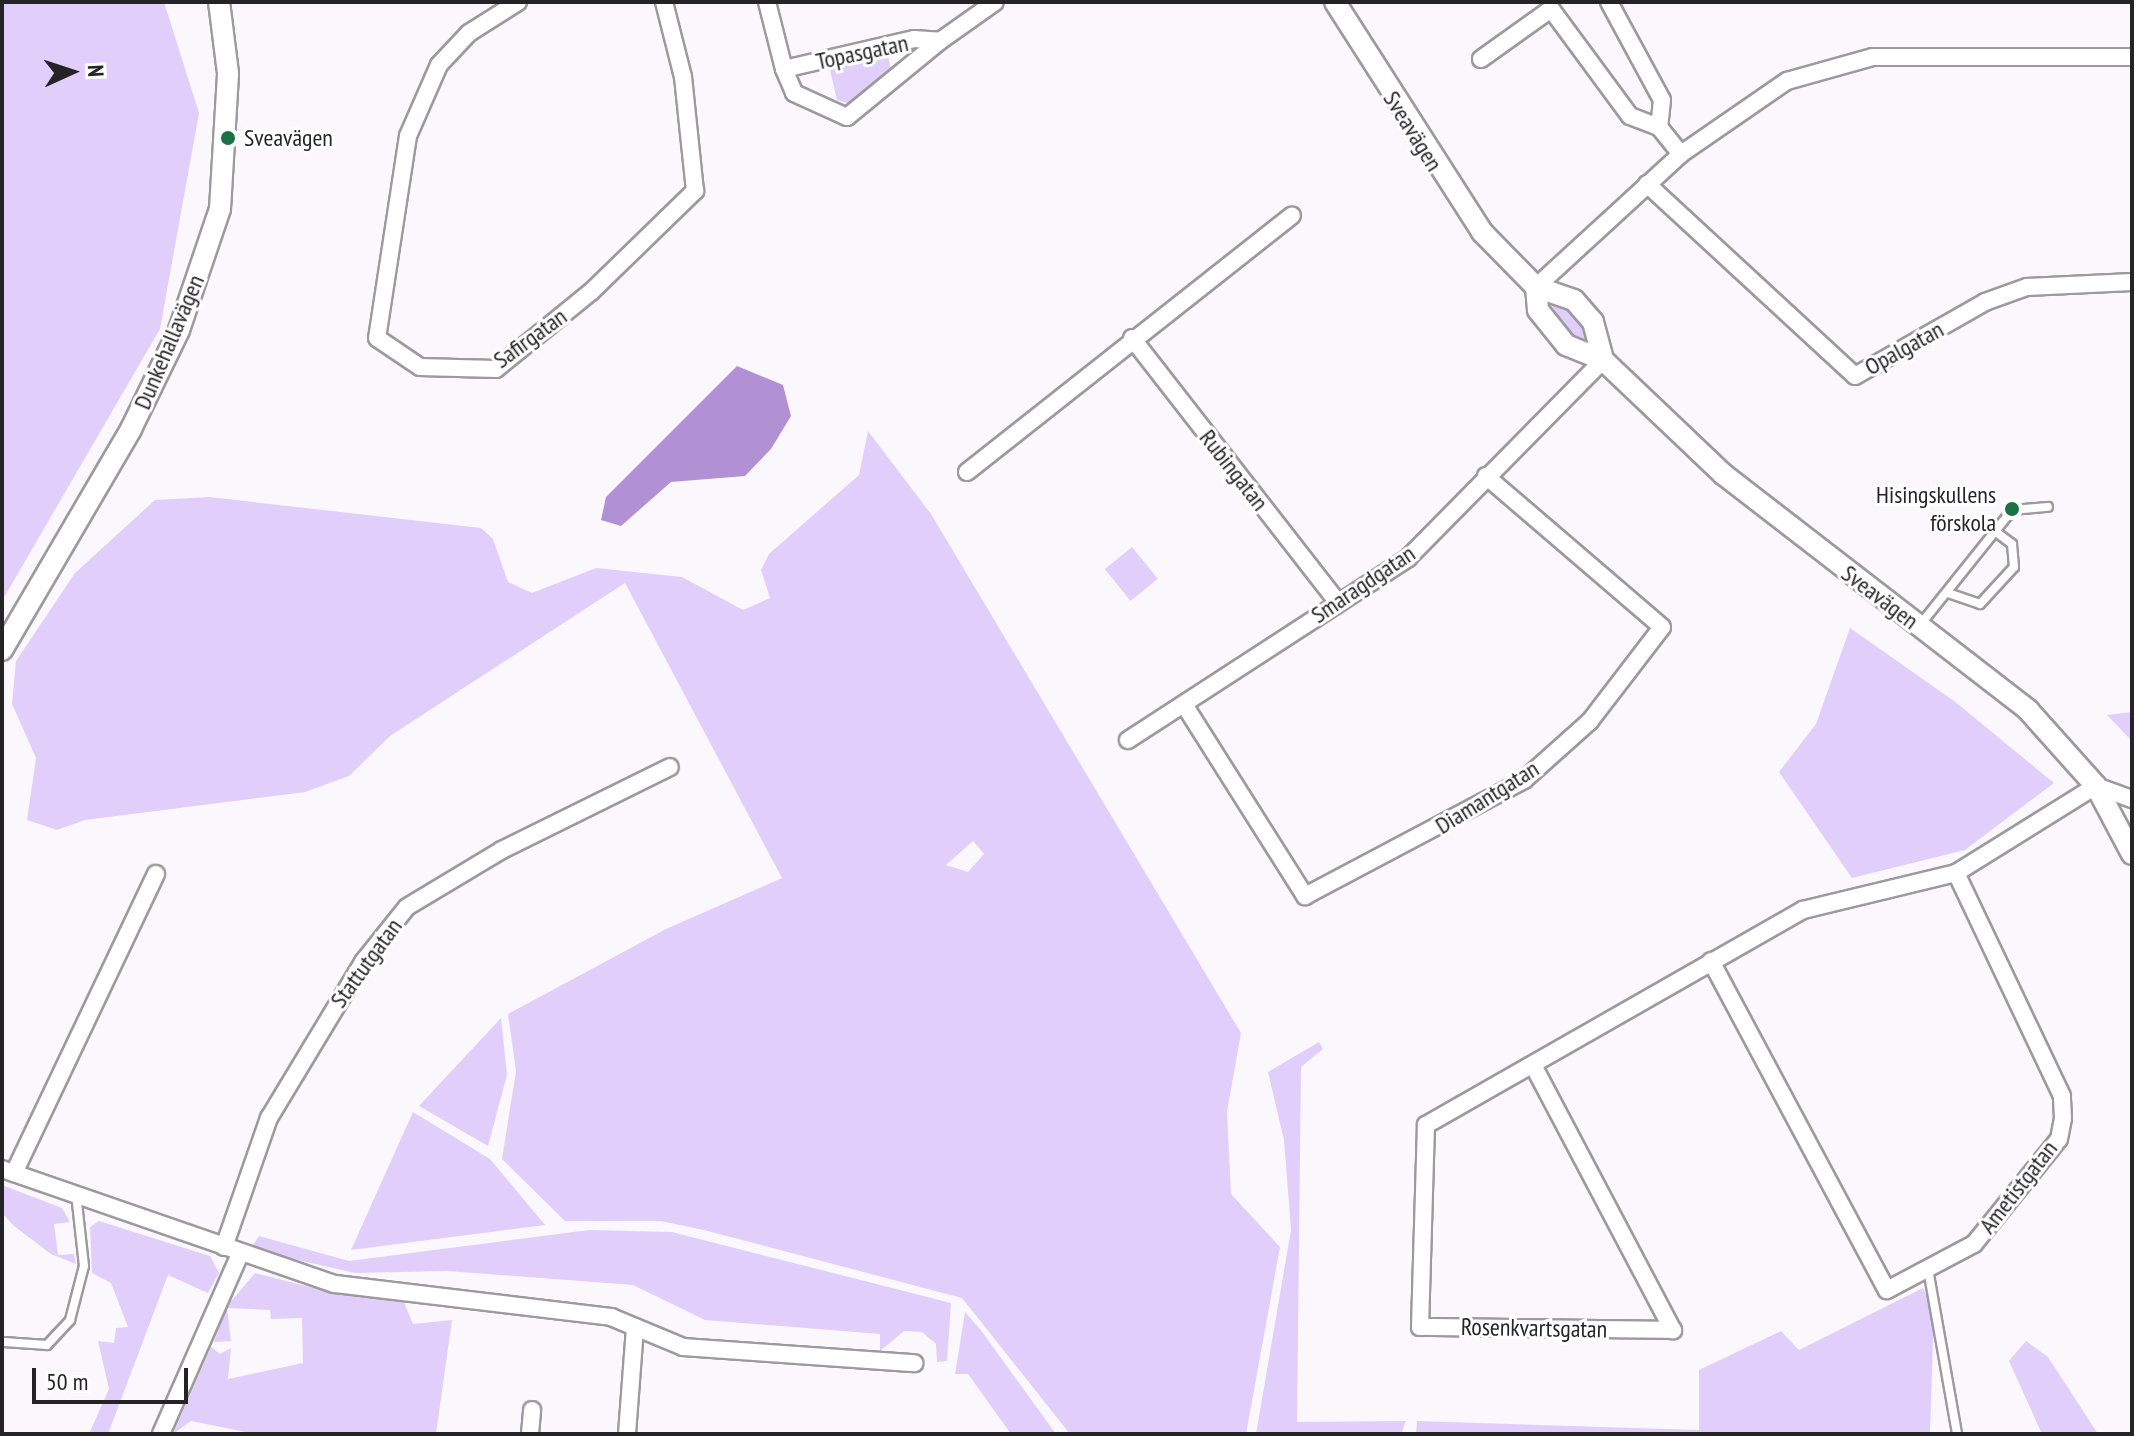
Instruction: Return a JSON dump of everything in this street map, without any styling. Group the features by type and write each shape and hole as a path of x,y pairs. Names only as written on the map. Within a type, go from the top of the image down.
{"street":[{"name":"Dunkehallavägen","path":"2,650 131,429 179,330 220,209 228,73 219,2"},
{"name":"Safirgatan","path":"518,2 469,33 439,65 408,136 377,338 420,367 496,369 592,291 695,191 683,77 664,2"},
{"name":"Topasgatan","path":"767,2 784,69 794,93 847,117 940,41 995,2"},
{"name":"Sveavägen","path":"1335,2 1425,153 1482,232 1536,287 1574,300 1593,322 1603,360"},
{"path":"1609,2 1662,100 1659,127"},
{"path":"1481,59 1557,6 1630,116 1659,127 1681,154"},
{"name":"Topasgatan","path":"784,69 914,39 940,41"},
{"path":"1536,287 1681,154 1745,103 1837,62 2132,57"},
{"name":"Opalgatan","path":"1647,184 1855,376 1985,302 2027,287 2132,282"},
{"path":"967,472 1132,338 1292,215"},
{"name":"Sveavägen","path":"1536,287 1546,325 1579,354 1603,360 1723,474 2028,710 2096,786 2132,854"},
{"name":"Rubingatan","path":"1132,338 1337,601"},
{"name":"Smaragdgatan","path":"1128,740 1185,706 1337,601 1408,558 1603,360"},
{"name":"Diamantgatan","path":"1185,706 1305,896 1524,780 1590,721 1662,627 1486,476"},
{"name":"Stattutgatan","path":"224,1247 247,1170 282,1094 363,962 407,907 502,850 670,767"},
{"path":"2096,786 2132,799"},
{"name":"Rosenkvartsgatan","path":"1533,1065 1673,1330 1420,1327 1426,1125 1711,961 1822,902 1956,873 2096,786"},
{"name":"Ametistgatan","path":"1711,961 1887,1290 1974,1244 2059,1139 2063,1118 2062,1096 1956,873"},
{"path":"156,874 8,1171 75,1192 240,1254 335,1284 611,1317 683,1347 914,1363"},
{"path":"161,1434 240,1254"},
{"path":"627,1434 635,1327"},
{"path":"530,1434 532,1410"}],"lane":[{"path":"1919,626 2012,510 2048,507"},
{"path":"1948,593 1986,601 2014,567 2012,544 1995,531"},
{"path":"4,1342 47,1345 70,1320 84,1266 75,1192"},
{"path":"1928,1269 1957,1434"}],"shaded area":[{"path":"2,2 164,2 199,113 160,329 2,601"},
{"path":"888,55 892,75 854,105 837,100 830,70"},
{"path":"1547,298 1561,300 1594,344 1577,345"},
{"path":"737,366 783,385 791,416 771,449 745,476 671,482 621,526 601,520 606,497"},
{"path":"868,431 931,514 1241,1033 1227,1112 1231,1194 1280,1247 1246,1434 1070,1434 962,1298 660,1221 565,1221 502,1159 516,1071 508,1014 666,929 782,878 625,583 390,736 349,776 305,792 85,820 57,830 27,820 36,758 12,704 16,661 75,573 155,500 209,497 481,528 493,539 508,582 532,593 596,568 682,577 743,610 770,598 761,570 769,554 859,475","holes":["973,841 984,854 968,872 946,865"]},
{"path":"1132,547 1158,579 1131,601 1105,569"},
{"path":"1850,628 1954,701 2054,783 1965,850 1852,878 1779,772 1816,724"},
{"path":"2132,712 2132,741 2107,715"},
{"path":"501,1018 507,1075 488,1146 419,1106"},
{"path":"1319,1042 1323,1049 1301,1067 1297,1422 1406,1421 1401,1434 1256,1434 1291,1230 1284,1140 1268,1072"},
{"path":"413,1112 490,1159 545,1225 351,1250"},
{"path":"2,1185 62,1208 70,1222 54,1224 58,1255 74,1254 76,1264 51,1254 14,1226 2,1213"},
{"path":"99,1221 210,1256 219,1273 208,1293 168,1275 108,1434 89,1434 109,1389 98,1341 114,1343 116,1328 128,1327 111,1283 92,1273 90,1227"},
{"path":"589,1230 672,1232 951,1303 947,1361 937,1362 936,1344 922,1332 904,1331 880,1351 880,1334 705,1320 633,1285 447,1271 355,1273 250,1249 259,1236 349,1261"},
{"path":"255,1273 325,1291 393,1297 404,1302 413,1324 452,1320 436,1434 256,1434 191,1421 173,1434 211,1347 220,1354 231,1348 228,1379 303,1363 302,1318 271,1319 270,1310 227,1308 231,1341 214,1342 227,1306"},
{"path":"1923,1288 1934,1310 1930,1434 1416,1434 1417,1421 1699,1430 1699,1370 1781,1331 1799,1350"},
{"path":"965,1312 1056,1434 1011,1434 968,1374 955,1374"},
{"path":"2026,1341 2048,1357 2098,1434 2042,1434 2009,1361"}],"place":[{"name":"Sveavägen","path":"228,138"},
{"name":"Hisingskullens förskola","path":"2012,509"}]}
